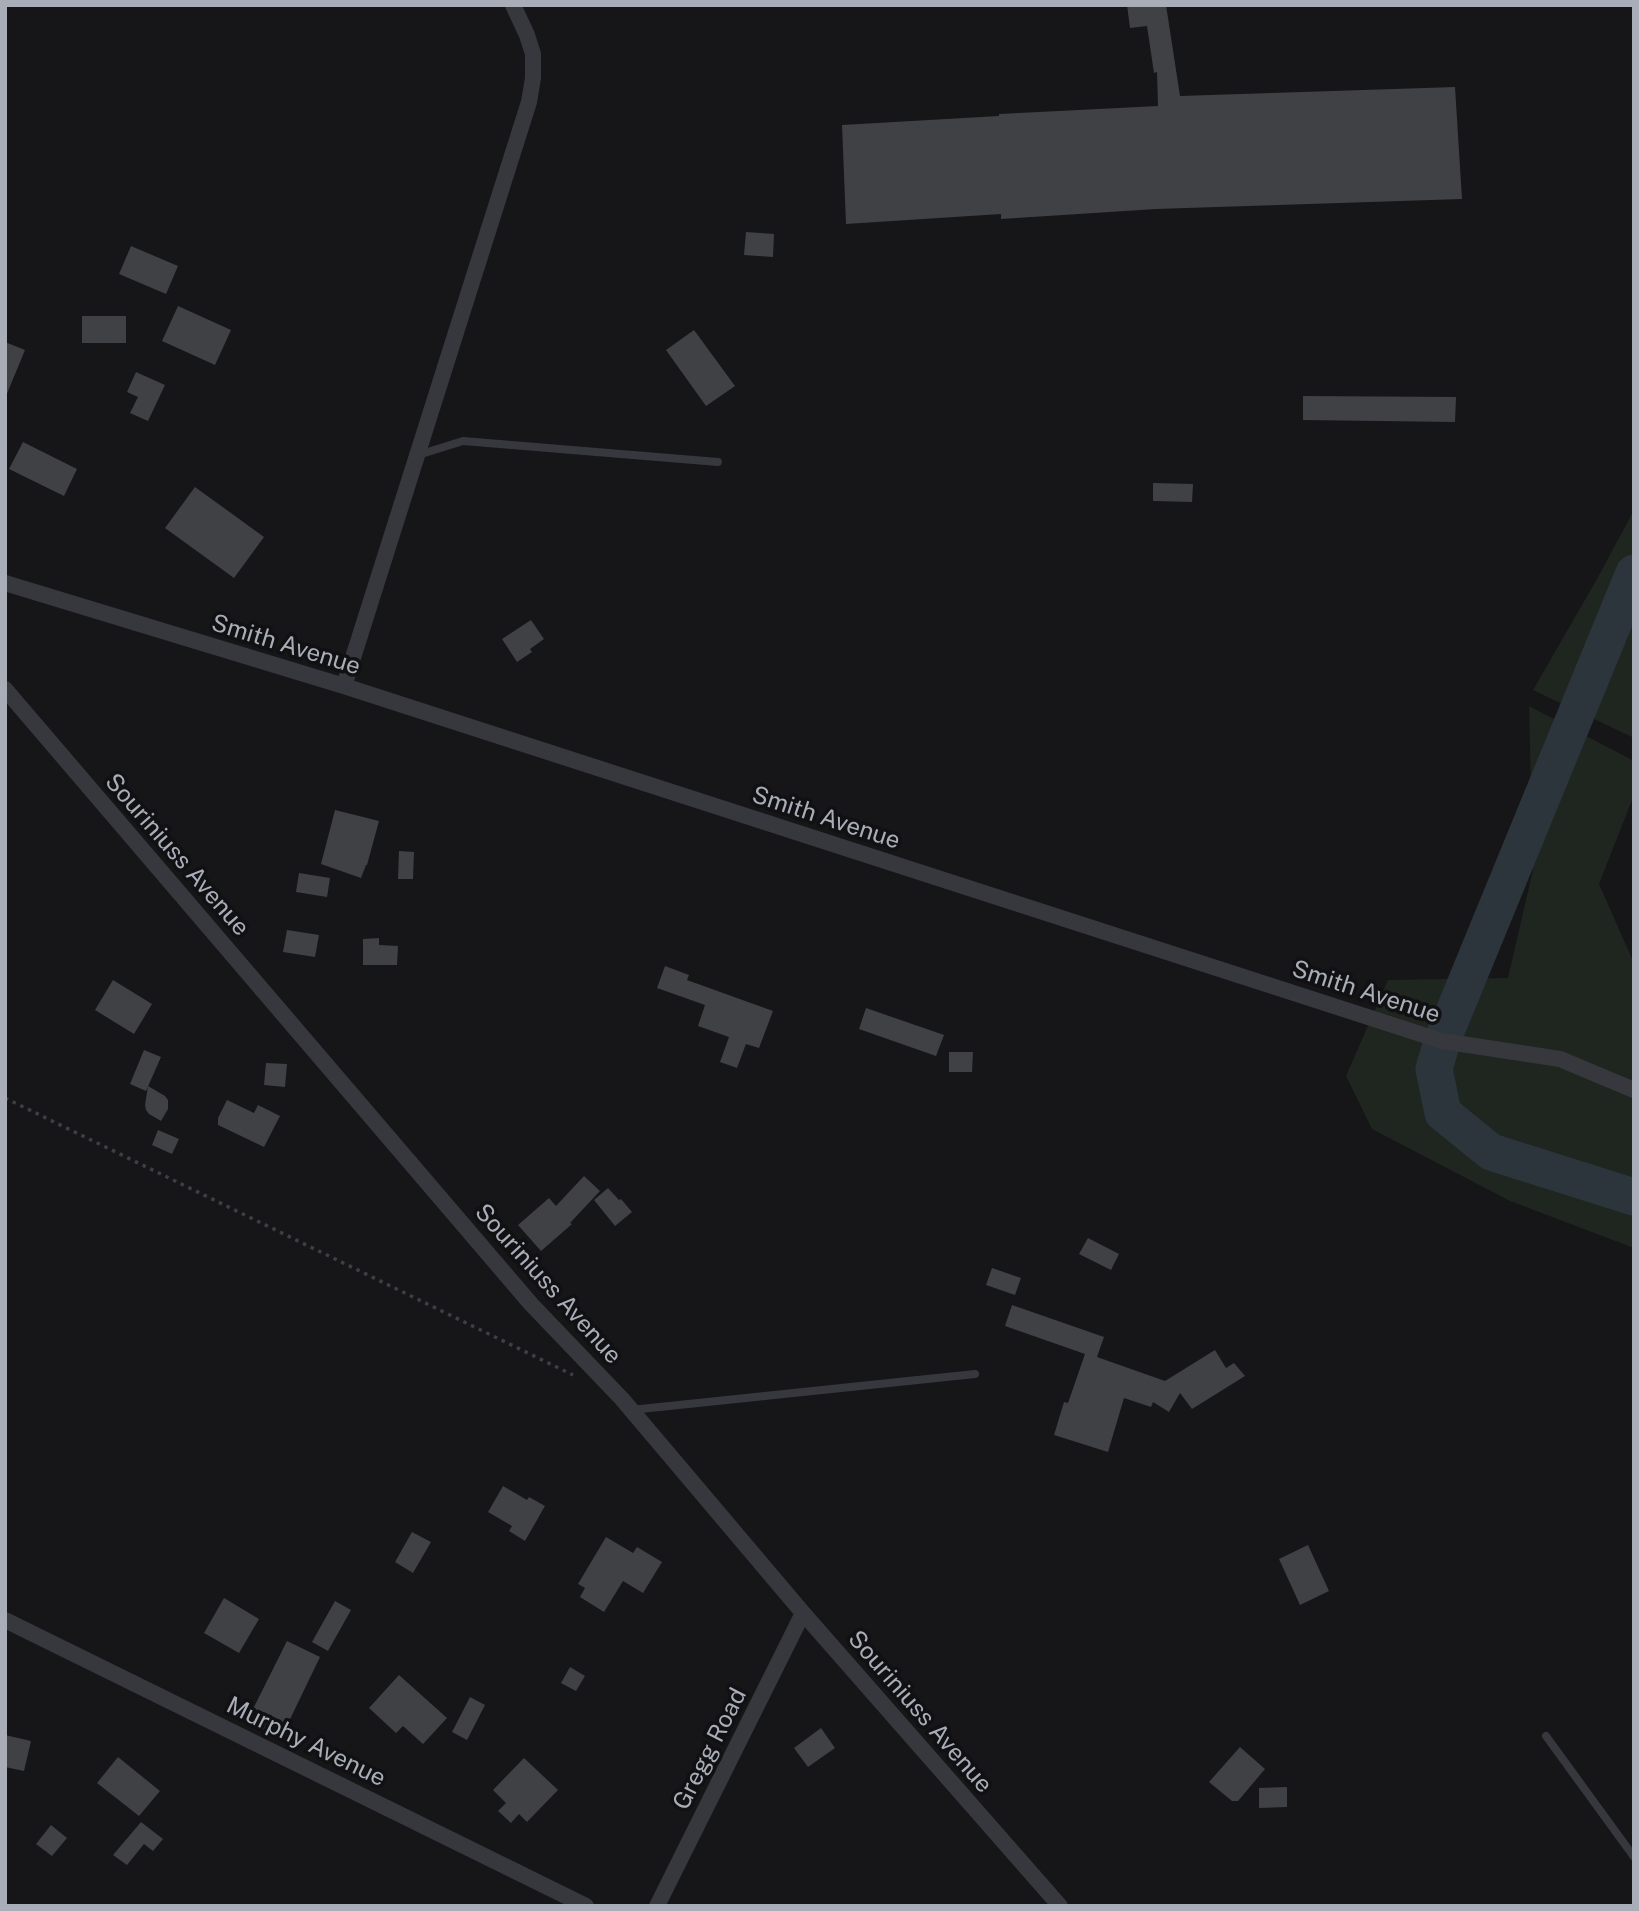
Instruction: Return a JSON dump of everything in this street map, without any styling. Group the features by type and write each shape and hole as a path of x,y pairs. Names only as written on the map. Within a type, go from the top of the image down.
{"street":[{"path":"344,686 529,103 533,54 513,5"},
{"name":"Smith Avenue","path":"5,583 344,686 1442,1041 1560,1059 1634,1090"},
{"name":"Souriniuss Avenue","path":"5,689 531,1304 631,1410 803,1613 1060,1906"},
{"name":"Gregg Road","path":"657,1906 803,1613"},
{"name":"Murphy Avenue","path":"5,1620 586,1906"}],"lane":[{"path":"418,455 463,441 718,462"},
{"path":"631,1410 975,1374"},
{"path":"1546,1737 1634,1857"}],"path":[{"path":"5,1098 572,1375"}],"shaded area":[{"path":"1634,510 1634,738 1533,690"},
{"path":"1529,706 1634,761 1634,795 1599,884 1634,963 1634,1248 1510,1201 1372,1129 1346,1076 1388,980 1508,978 1533,870"}],"building":[{"path":"1127,5 1166,5 1180,96 1455,87 1462,199 1156,209 1001,219 1001,214 846,224 842,125 1158,106 1157,72 1154,73 1147,26 1130,28"},
{"path":"746,232 774,234 773,257 744,255"},
{"path":"131,246 178,266 166,294 119,274"},
{"path":"178,306 231,330 215,365 162,341"},
{"path":"82,316 126,316 126,343 82,343"},
{"path":"694,330 735,386 706,406 666,350"},
{"path":"5,342 25,350 6,396 5,396"},
{"path":"136,372 165,385 148,421 130,413 138,397 127,392"},
{"path":"1303,396 1456,397 1455,422 1303,420"},
{"path":"23,442 77,469 64,496 9,469"},
{"path":"1153,483 1193,484 1192,502 1153,501"},
{"path":"195,487 264,537 234,578 165,528"},
{"path":"531,620 544,639 530,649 532,652 517,662 502,639"},
{"path":"335,810 379,821 361,878 321,864"},
{"path":"399,851 414,852 413,879 398,879"},
{"path":"299,873 330,878 327,897 296,892"},
{"path":"287,930 319,935 315,957 283,952"},
{"path":"379,938 379,945 398,946 397,965 363,965 363,939"},
{"path":"665,966 689,975 687,980 773,1011 759,1048 746,1044 737,1068 720,1062 729,1037 698,1026 705,1005 657,988"},
{"path":"113,980 152,1004 134,1034 95,1010"},
{"path":"866,1008 944,1035 936,1056 859,1029"},
{"path":"144,1050 161,1057 146,1091 130,1084"},
{"path":"949,1052 973,1052 972,1072 949,1072"},
{"path":"266,1063 287,1064 285,1087 264,1085"},
{"path":"148,1086 168,1100 168,1109 161,1121 146,1110"},
{"path":"227,1100 254,1113 258,1105 280,1116 264,1147 218,1125 218,1118"},
{"path":"158,1130 179,1139 172,1154 152,1145"},
{"path":"584,1176 600,1191 570,1223 572,1224 541,1251 518,1225 549,1198 556,1206"},
{"path":"608,1188 632,1212 615,1226 594,1200"},
{"path":"1088,1238 1119,1254 1111,1270 1079,1254"},
{"path":"992,1268 1021,1278 1015,1295 986,1285"},
{"path":"1012,1305 1104,1337 1097,1357 1165,1381 1215,1350 1226,1368 1234,1363 1245,1376 1192,1409 1180,1393 1169,1412 1153,1402 1151,1407 1124,1398 1108,1452 1054,1435 1064,1402 1068,1403 1085,1354 1005,1326"},
{"path":"503,1486 527,1500 529,1497 545,1506 525,1541 509,1531 512,1526 488,1512"},
{"path":"412,1532 431,1542 413,1573 395,1562"},
{"path":"606,1537 633,1553 637,1547 662,1562 643,1593 623,1581 604,1612 580,1597 585,1588 578,1584"},
{"path":"1308,1545 1329,1591 1300,1605 1279,1559"},
{"path":"224,1598 259,1619 239,1653 204,1633"},
{"path":"335,1601 351,1610 328,1651 312,1642"},
{"path":"287,1641 320,1657 281,1738 247,1721"},
{"path":"570,1667 585,1676 576,1691 561,1683"},
{"path":"399,1675 447,1718 423,1744 403,1726 396,1733 369,1708"},
{"path":"470,1697 485,1705 467,1740 452,1732"},
{"path":"821,1728 835,1748 808,1767 794,1748"},
{"path":"5,1735 31,1741 24,1771 5,1767"},
{"path":"1240,1747 1265,1769 1238,1801 1232,1801 1209,1782"},
{"path":"118,1757 160,1791 139,1816 97,1783"},
{"path":"524,1758 558,1790 527,1822 519,1814 511,1823 498,1811 506,1803 493,1790"},
{"path":"1287,1787 1287,1807 1259,1808 1259,1788"},
{"path":"141,1822 163,1839 153,1851 144,1844 127,1865 113,1855"},
{"path":"51,1825 67,1838 52,1856 36,1844"}],"waterway":[{"path":"1634,573 1442,1041 1434,1069 1443,1113 1491,1152 1634,1197"}]}
